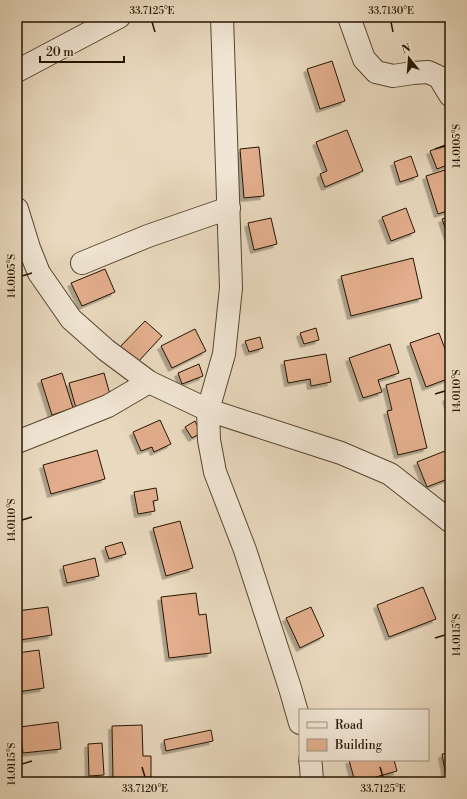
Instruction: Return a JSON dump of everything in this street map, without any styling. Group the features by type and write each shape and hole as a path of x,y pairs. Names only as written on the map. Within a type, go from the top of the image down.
{"street":[{"path":"17,71 119,17"},
{"path":"222,17 231,288 224,354 208,410 209,440 215,472 245,550 299,720"},
{"path":"348,17 364,59 376,72 393,76 428,72 439,77 450,95"},
{"path":"82,263 148,236 228,208"},
{"path":"17,209 29,248 39,273 71,319 106,350 149,382 208,410 341,453 390,474 450,521"},
{"path":"17,442 108,406 149,382"},
{"path":"310,761 312,782"}],"building":[{"path":"332,61 345,101 320,109 307,69"},
{"path":"347,130 363,171 325,187 320,174 327,171 316,142"},
{"path":"450,143 450,164 437,169 430,151"},
{"path":"259,147 264,196 244,198 240,149"},
{"path":"411,156 418,176 400,182 394,162"},
{"path":"445,170 450,187 450,210 438,214 426,176"},
{"path":"406,208 415,232 391,241 382,217"},
{"path":"450,216 450,242 442,219"},
{"path":"271,218 277,244 254,250 248,223"},
{"path":"413,258 422,298 351,316 341,276"},
{"path":"105,269 115,292 82,306 71,283"},
{"path":"145,321 162,336 137,363 120,347"},
{"path":"316,328 319,340 304,344 300,333"},
{"path":"195,329 206,351 172,368 161,346"},
{"path":"439,333 450,362 450,378 426,387 410,343"},
{"path":"260,337 263,348 249,352 245,341"},
{"path":"390,344 399,373 378,380 382,392 363,398 349,358"},
{"path":"326,354 331,382 311,386 310,379 288,383 284,361"},
{"path":"199,364 203,376 182,384 178,373"},
{"path":"62,373 73,408 52,415 41,380"},
{"path":"104,373 111,398 76,408 69,383"},
{"path":"410,378 427,448 398,455 387,411 392,410 386,385"},
{"path":"450,397 450,411 446,398"},
{"path":"160,420 171,444 154,452 152,447 141,451 133,432"},
{"path":"195,421 201,433 192,438 185,427"},
{"path":"450,449 450,478 427,487 417,462"},
{"path":"97,450 105,479 51,494 43,465"},
{"path":"156,488 158,500 153,501 155,511 138,514 134,492"},
{"path":"180,521 193,568 166,576 153,528"},
{"path":"122,542 126,554 109,559 105,547"},
{"path":"95,558 99,576 67,583 63,566"},
{"path":"423,587 436,619 389,637 377,605"},
{"path":"196,593 199,615 206,614 211,653 169,658 161,597"},
{"path":"48,607 52,635 20,640 17,611"},
{"path":"311,607 324,636 300,648 286,618"},
{"path":"39,650 44,688 17,692 17,653"},
{"path":"58,722 61,749 23,753 20,727"},
{"path":"142,725 143,756 151,756 151,777 113,778 112,726"},
{"path":"211,730 213,741 166,751 164,740"},
{"path":"102,743 104,775 89,776 88,744"},
{"path":"450,753 450,782 447,782 442,754"},
{"path":"349,761 394,761 397,771 355,782"}]}
